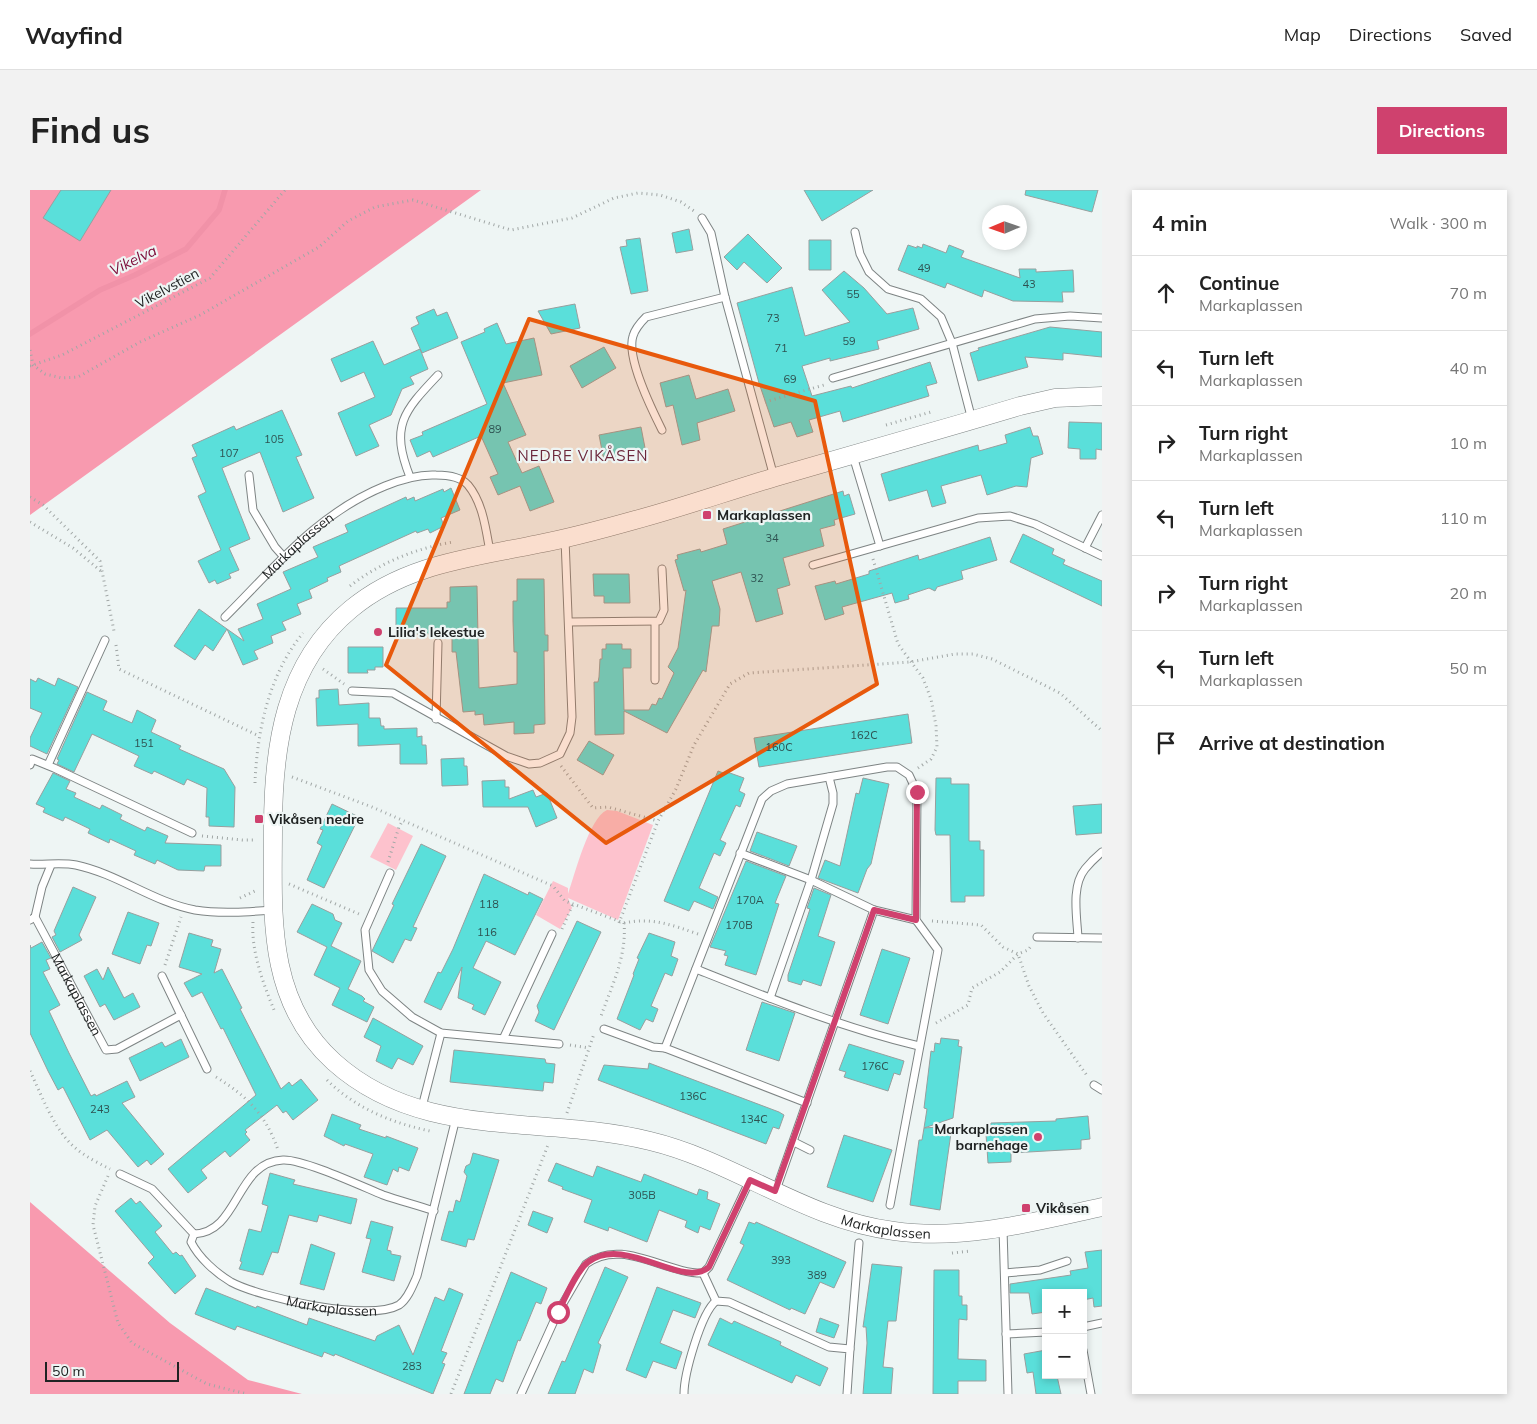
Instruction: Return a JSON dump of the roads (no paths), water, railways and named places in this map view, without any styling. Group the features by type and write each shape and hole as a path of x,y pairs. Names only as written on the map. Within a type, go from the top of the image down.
{"street":[{"name":"Markaplassen","path":"1102,396 1055,398 774,477 632,521 565,538 489,544 423,568 380,588 346,612 316,646 307,659 292,690 278,741 273,782 272,910 274,943 282,977 291,1004 305,1027 330,1059 364,1086 388,1099 421,1111 456,1118 562,1128 652,1141 684,1150 839,1218 893,1231 944,1234 979,1232 1102,1207"}],"lane":[{"path":"702,218 711,233 725,297 774,477"},
{"path":"855,232 860,254 869,272 888,289 921,299 933,307 945,324 952,343 972,420"},
{"path":"662,430 644,391 632,350 632,337 639,324 646,317 725,297"},
{"path":"832,378 1004,326 1047,317 1102,318"},
{"path":"410,477 401,448 402,422 407,410 438,375"},
{"path":"853,456 880,546"},
{"name":"Markaplassen","path":"225,617 283,556 328,516 376,490 410,477 423,474 449,475 466,484 478,499 489,544"},
{"path":"250,475 253,510 275,547 283,556"},
{"path":"1086,548 1102,515"},
{"path":"813,565 978,518 1004,516 1035,524 1102,556"},
{"path":"352,690 393,693 436,719 521,762 540,763 555,758 566,744 570,733 569,622 565,538"},
{"path":"569,622 655,623 661,619 664,610 662,569"},
{"path":"655,623 655,680"},
{"path":"48,765 104,640"},
{"path":"436,719 438,643"},
{"path":"31,760 48,765 192,833"},
{"path":"665,1048 740,853 762,800 767,794 787,784 887,767 897,767 909,775 917,792 916,920 874,910 811,880 740,853"},
{"path":"770,998 811,880 833,804 833,793 829,777"},
{"path":"1078,938 1077,892 1080,879 1084,870 1102,852"},
{"path":"30,864 74,864 96,870 184,907 212,912 272,910"},
{"name":"Markaplassen","path":"52,865 42,886 32,919 106,1050 117,1049 181,1015"},
{"path":"390,873 369,918 364,940 369,970 382,991 412,1017 441,1033 504,1037 559,1044"},
{"path":"775,1191 794,1142 874,910"},
{"name":"Markaplassen","path":"890,1206 938,950 916,920"},
{"path":"504,1037 552,934"},
{"path":"1037,937 1102,938"},
{"path":"696,969 836,1021 889,1039 919,1046"},
{"path":"162,976 207,1069"},
{"path":"604,1029 653,1047 665,1048 807,1103"},
{"path":"421,1111 441,1033"},
{"path":"1094,1085 1102,1090"},
{"name":"Markaplassen","path":"120,1174 152,1189 194,1234 191,1242 196,1252 216,1272 239,1286 253,1291 323,1306 357,1311 379,1311 398,1305 408,1295 418,1276 456,1118"},
{"path":"794,1142 810,1150"},
{"path":"194,1234 207,1233 218,1226 253,1175 271,1162 281,1160 301,1163 387,1196 434,1211"},
{"path":"522,1394 558,1312 574,1282 590,1261 608,1254 621,1254 644,1258 691,1273 703,1273 709,1267 750,1180"},
{"path":"1002,1226 1008,1394"},
{"name":"Markaplassen","path":"847,1394 859,1243"},
{"path":"1005,1273 1040,1270 1067,1261"},
{"path":"703,1273 716,1301"},
{"path":"684,1394 684,1378 692,1353 710,1307 716,1301 729,1302 829,1347 850,1349"},
{"path":"1087,1326 1102,1323"},
{"path":"1006,1334 1042,1332"},
{"path":"1087,1372 1091,1394"}],"waterway":[{"name":"Vikelva","path":"30,334 100,290 135,275 186,249 219,210 225,190"}],"place":[{"name":"Markaplassen","path":"707,515"},
{"name":"Lilia's lekestue","path":"378,632"},
{"name":"Vikåsen nedre","path":"259,819"},
{"name":"Markaplassen barnehage","path":"1038,1137"},
{"name":"Vikåsen","path":"1026,1208"}],"district":[{"name":"NEDRE VIKÅSEN","path":"583,455"}]}
